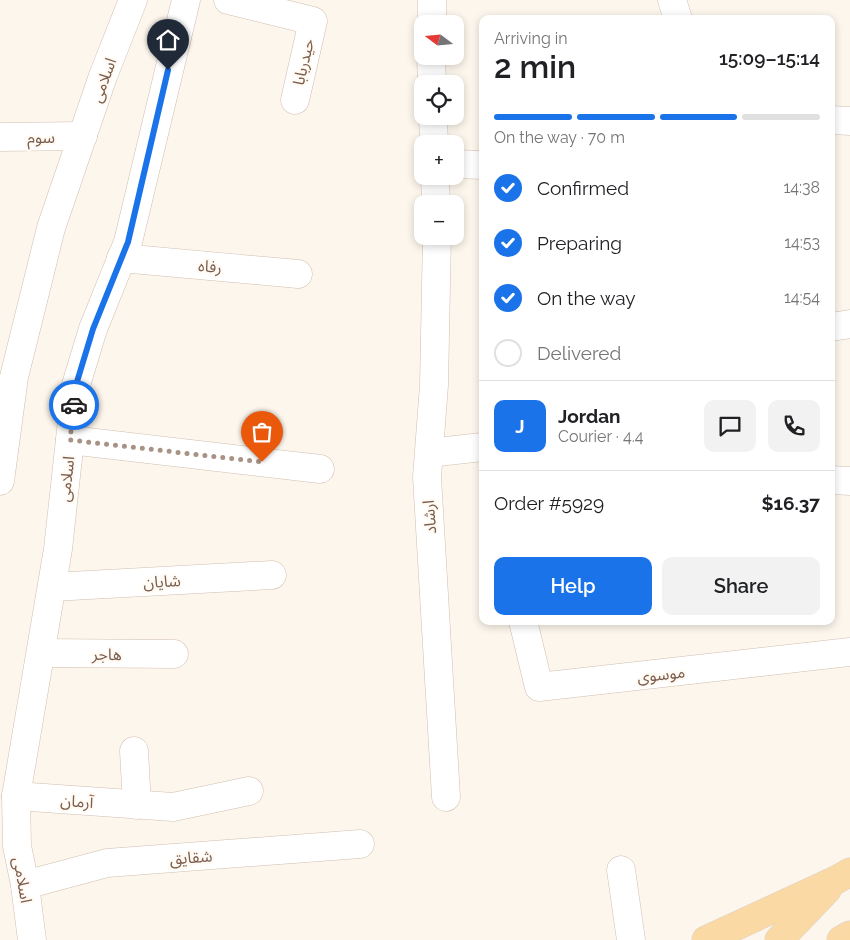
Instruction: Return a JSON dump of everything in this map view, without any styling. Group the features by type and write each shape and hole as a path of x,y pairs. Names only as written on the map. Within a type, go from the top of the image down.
{"main road":[{"path":"706,940 843,876"},
{"path":"779,940 843,876"},
{"path":"841,940 850,935"}],"street":[{"name":"اسلامی","path":"0,481 14,377 51,228 104,76 133,0"},
{"name":"اسلامی","path":"32,940 25,885 17,846 16,796 58,549 76,385 93,329 128,242 186,0"},
{"name":"حیدربابا","path":"228,0 312,21 294,100"},
{"path":"432,0 432,15"},
{"path":"672,0 677,15"},
{"path":"835,120 850,120"},
{"name":"سوم","path":"0,138 83,136"},
{"path":"464,165 479,166"},
{"name":"ارشاد","path":"437,245 434,384 427,477 446,797"},
{"name":"رفاه","path":"121,258 298,274"},
{"path":"835,326 850,324"},
{"path":"70,440 320,469"},
{"path":"429,453 479,447"},
{"path":"835,480 850,481"},
{"name":"شایان","path":"52,587 272,575"},
{"name":"موسوی","path":"525,625 539,687 850,652"},
{"name":"هاجر","path":"41,653 174,654"},
{"path":"134,751 137,805"},
{"name":"آرمان","path":"16,796 172,808 249,791"},
{"name":"شقایق","path":"25,885 107,863 360,844"},
{"path":"621,870 631,940"}],"way so far":[{"path":"74,405 70,440 262,462"}],"route":[{"path":"74,405 76,385 93,329 128,242 168,70"}]}
